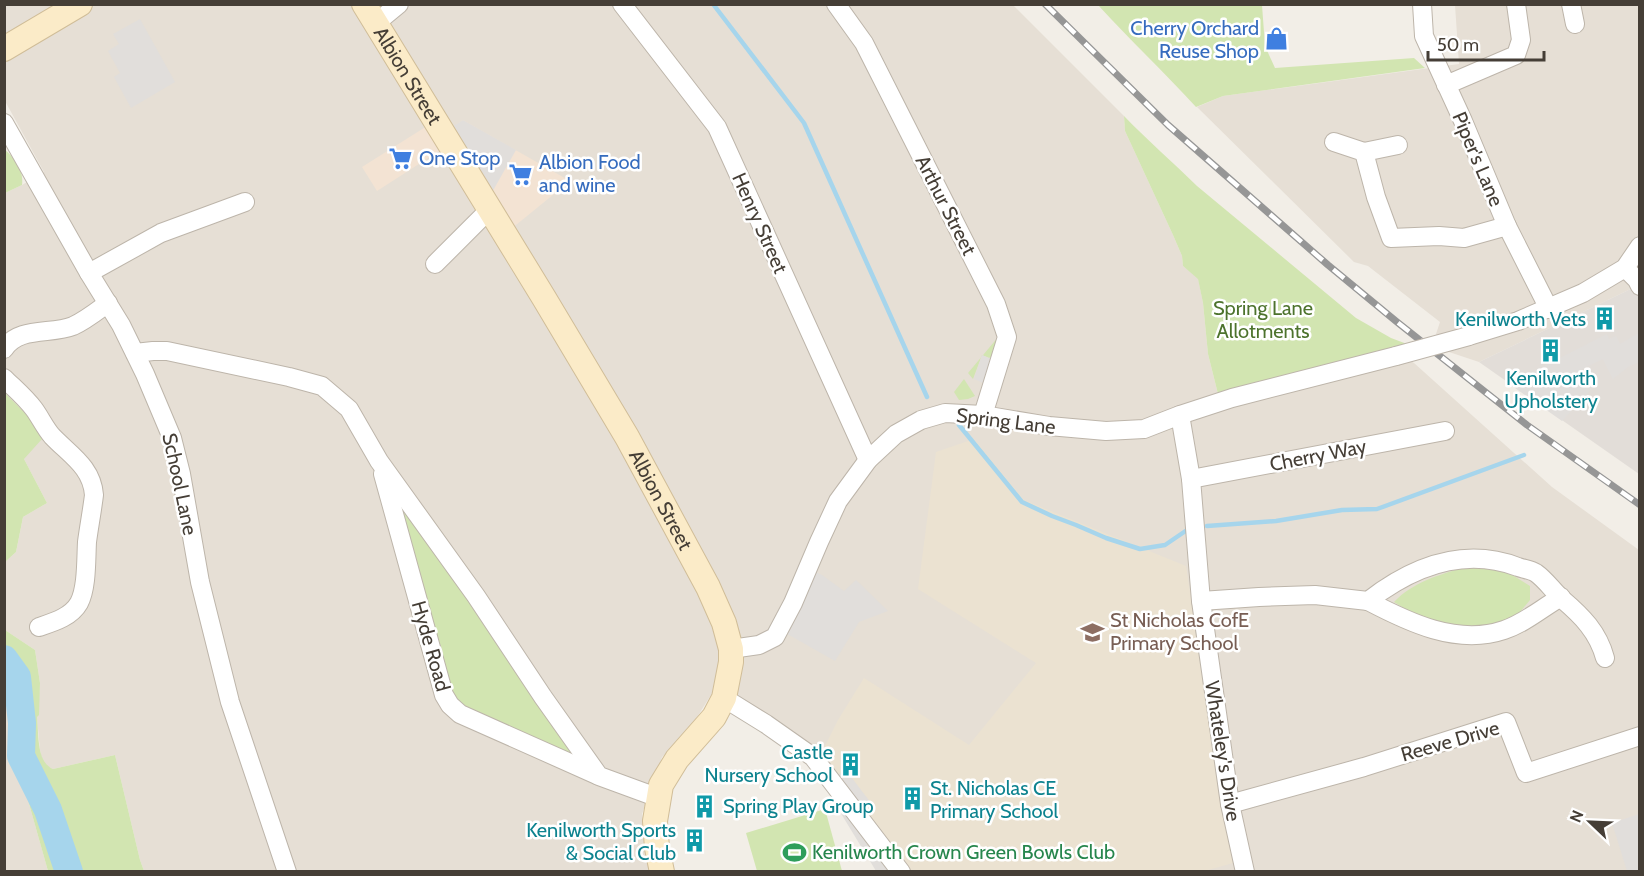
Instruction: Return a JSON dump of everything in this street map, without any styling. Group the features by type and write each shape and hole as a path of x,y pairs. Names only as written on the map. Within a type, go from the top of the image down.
{"street":[{"path":"4,49 80,4"},
{"path":"370,14 399,4"},
{"name":"Henry Street","path":"622,4 717,127 868,460"},
{"name":"Arthur Street","path":"836,4 864,43 996,304 1007,337 983,415"},
{"name":"Piper's Lane","path":"1422,4 1424,36 1463,121 1506,226 1549,309"},
{"path":"1446,85 1516,56 1521,40 1516,4"},
{"path":"1571,4 1575,24"},
{"name":"Albion Street","path":"370,14 627,437 708,587 724,623 731,649 731,662 724,698 714,717 677,759 661,785 656,820 657,848 662,872"},
{"name":"School Lane","path":"4,123 135,353 172,438 202,592 227,692 287,872"},
{"path":"1334,142 1364,152 1398,145"},
{"path":"1364,152 1376,197 1383,242 1439,236 1464,238 1506,226"},
{"path":"89,273 161,233 245,202"},
{"path":"435,264 490,209"},
{"path":"1640,246 1625,268 1640,286"},
{"name":"Spring Lane","path":"731,649 759,645 776,637 838,501 868,460 896,434 921,420 945,413 983,415 1049,426 1106,431 1144,429 1180,414 1232,398 1396,356 1518,321 1583,293 1625,268"},
{"path":"4,349 10,342 22,335 52,332 72,326 108,303"},
{"name":"Hyde Road","path":"135,353 167,351 289,377 322,386 349,409 379,461 476,596 598,776"},
{"path":"4,378 35,410 53,437 82,464 94,488 84,584 79,603 67,616 39,627"},
{"name":"Whateley's Drive","path":"1180,414 1191,479 1201,601 1230,804 1245,872"},
{"name":"Cherry Way","path":"1191,479 1445,431"},
{"name":"Hyde Road","path":"379,461 444,695 450,705 460,714 598,776 659,798"},
{"path":"1368,601 1386,587 1428,567 1454,559 1483,557 1510,563 1535,573 1576,610 1601,645 1605,658"},
{"path":"1201,601 1315,595 1368,601 1401,618 1428,628 1458,634 1485,635 1505,630 1529,618 1560,597"},
{"path":"724,698 813,757 901,872"},
{"name":"Reeve Drive","path":"1230,804 1364,767 1506,722 1526,773 1640,736"}],"shaded area":[{"path":"5,5 1013,5 1124,116 1125,131 1173,235 1182,256 1183,266 1198,278 1208,354 1218,394 1390,348 1414,363 1552,487 1639,550 1639,871 881,871 820,754 719,682 684,738 662,757 642,814 645,842 654,871 144,871 115,755 53,769 46,766 42,760 37,717 40,683 35,650 5,630 5,562 16,552 23,517 47,503 24,459 28,416 5,393 5,193 44,172 5,101"},
{"path":"1455,5 1639,5 1639,285 1479,362 1449,352 1436,334 1440,322 1368,266 1354,262 1197,107 1223,96 1459,64"},
{"path":"140,19 175,82 131,108 114,77 120,73 108,51 119,44 113,34"},
{"path":"463,120 570,181 505,234 450,144 377,191 362,167 435,121 444,133"},
{"path":"463,120 516,150 486,203 443,133"},
{"path":"1639,285 1639,474 1479,362"},
{"path":"1639,333 1639,362 1628,367 1613,379 1603,359 1582,369 1592,388 1562,421 1508,383 1607,334 1609,339 1616,336 1620,344"},
{"path":"982,355 999,362 992,387 974,379"},
{"name":"St Nicholas CofE Primary School","path":"974,439 1024,500 1186,566 1233,863 1201,872 909,871 822,752 838,720 864,678 969,745 1036,663 918,589 936,452"},
{"path":"812,570 844,591 856,580 888,611 859,622 835,661 782,631"},
{"path":"4,670 8,675 11,692 13,747 48,871 5,871"},
{"path":"845,769 871,803 860,809 906,871 876,871 834,802 827,784"},
{"path":"1639,814 1639,871 1627,871 1612,823"}],"green space":[{"path":"1098,5 1262,5 1265,46 1275,68 1414,58 1425,68 1223,96 1196,107"},
{"name":"Spring Lane Allotments","path":"1124,116 1197,186 1356,318 1391,338 1407,344 1218,394 1208,354 1198,279 1183,266 1182,256 1173,235 1125,131"},
{"path":"4,149 12,156 22,175 22,185 5,193"},
{"path":"999,336 994,355 989,358 983,355"},
{"path":"981,357 973,379 968,373"},
{"path":"964,379 975,396 959,400 954,392"},
{"path":"5,393 28,416 42,439 24,459 47,503 23,517 16,552 5,562"},
{"path":"397,493 580,761 465,709 452,694"},
{"path":"1465,567 1506,571 1530,586 1530,600 1515,618 1475,629 1433,621 1412,613 1394,602 1418,584"},
{"path":"5,630 35,650 40,683 38,739 41,754 48,765 53,769 115,755 144,871 48,871 13,747 11,692 5,670"},
{"name":"Kenilworth Crown Green Bowls Club","path":"825,809 842,871 757,871 746,833"}],"waterway":[{"path":"713,4 804,123 927,397"},
{"path":"959,425 1022,502 1052,516 1140,549 1165,545 1187,530"},
{"path":"1207,526 1276,521 1342,510 1377,509 1524,455"},
{"path":"4,659 17,677 22,723 21,756 48,810 69,872"}],"railway":[{"path":"1045,4 1168,125 1328,265 1527,425 1640,505"}],"place":[{"name":"Cherry Orchard Reuse Shop","path":"1277,39"},
{"name":"One Stop","path":"401,158"},
{"name":"Albion Food and wine","path":"521,174"},
{"name":"Kenilworth Vets","path":"1604,319"},
{"name":"Kenilworth Upholstery","path":"1551,350"},
{"name":"St Nicholas CofE Primary School","path":"1092,632"},
{"name":"Castle Nursery School","path":"851,764"},
{"name":"St. Nicholas CE Primary School","path":"912,799"},
{"name":"Spring Play Group","path":"705,806"},
{"name":"Kenilworth Sports & Social Club","path":"694,841"},
{"name":"Kenilworth Crown Green Bowls Club","path":"794,852"}]}
